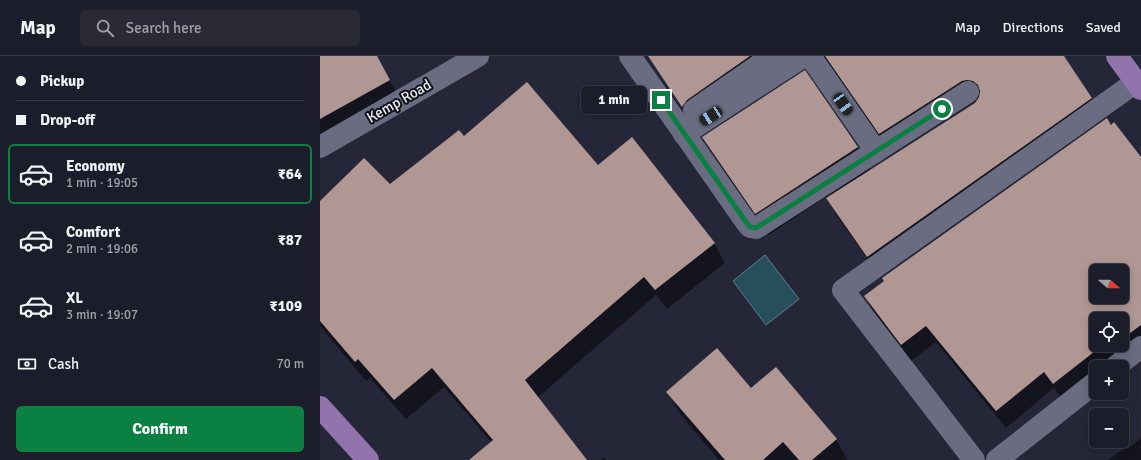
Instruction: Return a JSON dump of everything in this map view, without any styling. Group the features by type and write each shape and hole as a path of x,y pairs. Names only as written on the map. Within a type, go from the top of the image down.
{"main road":[{"path":"1117,56 1139,86"},
{"path":"320,407 368,460"}],"street":[{"name":"Kemp Road","path":"320,147 478,56"},
{"path":"630,56 746,222 750,227 756,228 968,92"},
{"path":"680,128 772,56"},
{"path":"680,128 804,56"},
{"path":"810,56 876,151"},
{"path":"974,460 843,290 1139,86"},
{"path":"1124,360 1141,347"},
{"path":"997,460 1089,388"}],"water":[{"path":"765,255 799,299 766,325 733,281"}],"building":[{"path":"320,56 377,56 390,80 320,119"},
{"path":"648,56 750,56 687,100 682,107"},
{"path":"825,56 1064,56 1092,98 867,257 826,198 975,103 979,97 980,91 978,85 973,81 962,81 879,134"},
{"path":"805,70 858,147 755,214 702,137"},
{"path":"527,82 598,165 632,137 715,243 655,290 644,277 525,380 587,460 469,460 493,440 432,368 394,400 358,359 355,362 320,321 320,201 364,158 390,184 459,130 464,136"},
{"path":"1107,118 1111,125 1114,122 1141,157 1141,325 1129,334 1129,312 1089,312 1089,352 1094,352 1053,384 1044,372 996,411 926,326 901,345 864,296 884,281 882,278"},
{"path":"717,348 751,388 776,367 837,439 812,460 799,460 783,442 763,460 725,460 666,392"}],"route":[{"path":"661,100 746,222 750,227 756,228 942,109"}]}
